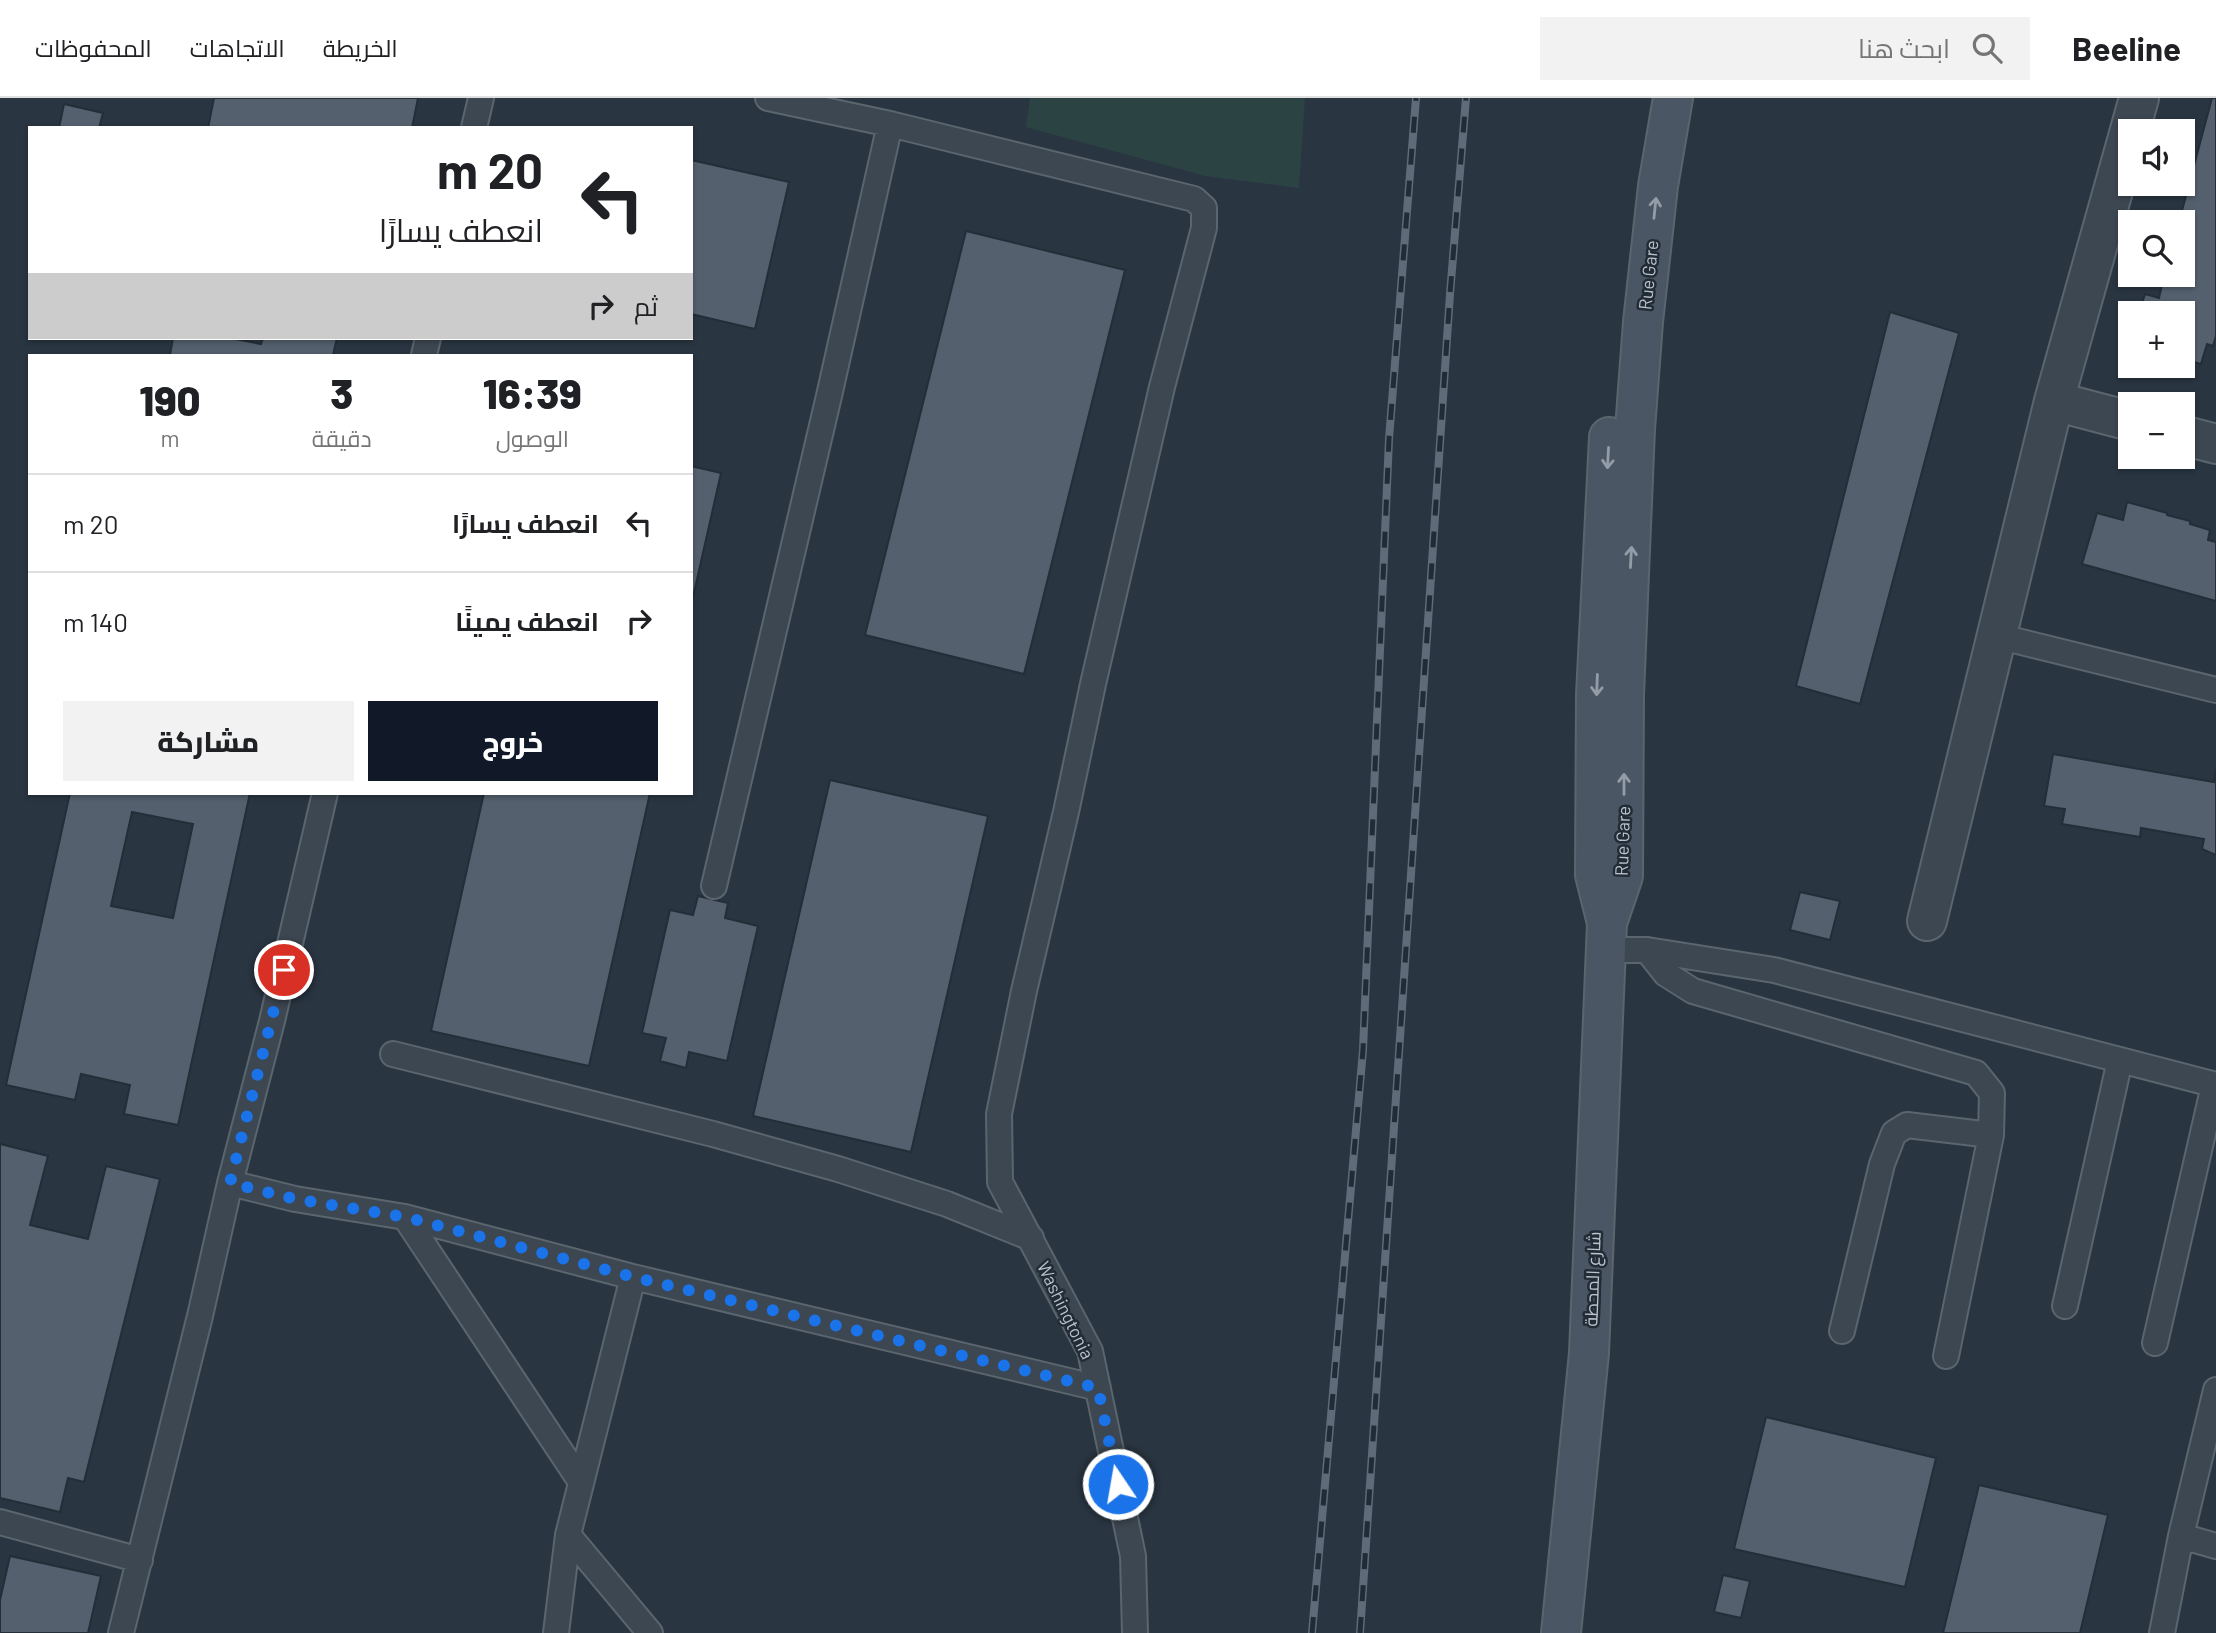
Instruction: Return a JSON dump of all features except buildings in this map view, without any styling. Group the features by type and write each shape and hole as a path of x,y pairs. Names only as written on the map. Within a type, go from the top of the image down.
{"main road":[{"name":"Rue Gare","path":"1606,937 1595,875 1596,695 1603,541 1619,305 1631,189 1648,98"},
{"name":"Rue Gare","path":"1606,937 1623,876 1624,695 1635,429 1643,321 1658,187 1673,98"},
{"name":"شارع المحطة","path":"1561,1633 1589,1353 1606,937"}],"street":[{"path":"1927,921 2054,401 2139,98"},
{"path":"2054,401 2118,418"},
{"path":"2195,438 2216,444"}],"lane":[{"path":"474,126 481,98"},
{"path":"714,886 890,124 768,98"},
{"name":"Washingtonia","path":"890,124 1194,199 1204,208 1204,228 1165,374 1093,684 999,1114 1000,1182 1090,1351 1133,1556 1135,1633"},
{"path":"1997,636 2216,690"},
{"path":"121,1633 272,1021 325,795"},
{"path":"1606,937 1647,950 1774,970 2215,1085 2155,1343"},
{"path":"1647,950 1666,974 1693,991 1976,1073 1992,1093 1991,1135 1945,1356"},
{"path":"393,1054 838,1169 947,1204 1031,1238"},
{"path":"2065,1306 2120,1060"},
{"path":"1842,1331 1882,1164 1894,1133 1907,1125 1991,1135"},
{"path":"230,1183 295,1199 405,1217 633,1277 1098,1388"},
{"path":"405,1217 582,1482"},
{"path":"556,1633 568,1535 633,1277"},
{"path":"2162,1633 2181,1536 2216,1390"},
{"path":"0,1522 140,1560"},
{"path":"568,1535 650,1633"},
{"path":"2181,1536 2216,1546"}],"green space":[{"path":"1030,98 1305,98 1299,188 1205,176 1026,127"}],"railway":[{"path":"1312,1633 1363,1050 1389,439 1416,98"},
{"path":"1360,1633 1450,294 1466,98"}],"route":[{"path":"284,970 230,1183 295,1199 405,1217 633,1277 1098,1388 1118,1484"}]}
